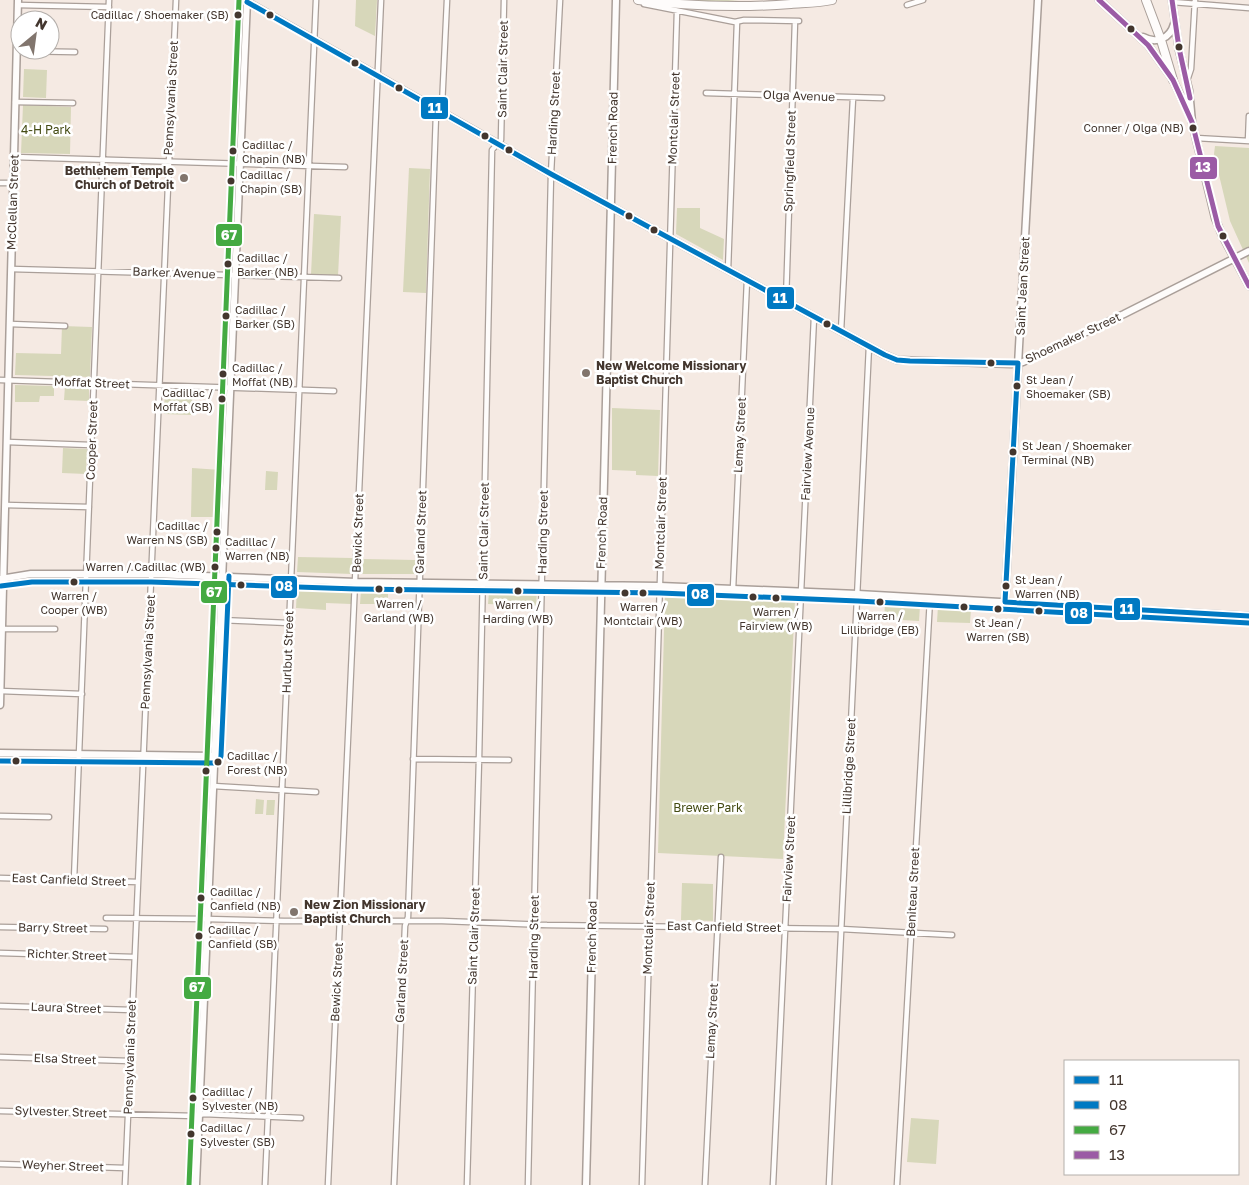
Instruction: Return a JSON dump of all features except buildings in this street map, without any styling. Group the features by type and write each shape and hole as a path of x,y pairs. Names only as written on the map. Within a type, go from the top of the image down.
{"highway":[{"path":"637,0 712,6 772,6 832,0"},
{"path":"1146,0 1173,80"}],"street":[{"name":"Cooper Street","path":"74,880 110,0"},
{"name":"Pennsylvania Street","path":"125,1185 176,0"},
{"name":"Hurlbut Street","path":"265,1185 316,0"},
{"name":"Bewick Street","path":"328,1185 381,0"},
{"name":"Garland Street","path":"394,1185 401,1002 406,922 408,917 436,114 442,106 447,0"},
{"name":"Saint Clair Street","path":"467,1185 479,760 492,150 501,140 504,0"},
{"name":"Harding Street","path":"528,1185 551,174 560,0"},
{"name":"French Road","path":"586,1185 616,0"},
{"path":"637,0 645,4 737,22 728,270"},
{"path":"907,5 923,0"},
{"name":"Saint Jean Street","path":"1005,602 1038,0"},
{"path":"1100,0 1148,45 1173,80 1192,122"},
{"path":"196,1185 240,164 245,1"},
{"name":"Shoemaker Street","path":"245,1 551,174 897,360 1011,364 1030,360 1249,251"},
{"path":"1189,90 1174,22 1172,1 1249,8"},
{"path":"18,2 109,7"},
{"path":"1195,2 1191,69 1188,75 1192,122 1215,218 1249,286"},
{"name":"Montclair Street","path":"642,1185 677,11"},
{"name":"Springfield Street","path":"737,22 744,20 766,22 797,21 792,96 786,301"},
{"path":"1132,29 1148,39 1161,40 1172,31 1174,22"},
{"path":"60,51 75,52"},
{"name":"McClellan Street","path":"0,705 17,60"},
{"name":"Olga Avenue","path":"706,93 882,98"},
{"path":"841,331 853,98"},
{"path":"16,102 73,103"},
{"path":"1196,138 1248,141 1249,116"},
{"path":"14,157 345,167"},
{"path":"0,182 13,183"},
{"name":"Barker Avenue","path":"11,269 339,278"},
{"name":"Lemay Street","path":"733,589 747,280"},
{"name":"Fairview Avenue","path":"802,592 814,317"},
{"path":"10,324 65,326"},
{"name":"Lillibridge Street","path":"829,1185 869,346"},
{"name":"Moffat Street","path":"0,380 334,391"},
{"path":"7,442 92,445"},
{"path":"5,505 89,507"},
{"path":"2,578 31,574 86,573 222,576 356,582 660,586 858,594 1249,616"},
{"name":"Fairview Street","path":"773,1185 802,592"},
{"name":"Beniteau Street","path":"897,1185 930,599"},
{"path":"220,620 289,623"},
{"path":"1,629 55,630"},
{"path":"0,691 82,694"},
{"path":"0,753 214,756"},
{"path":"413,759 509,760"},
{"path":"213,786 316,792"},
{"path":"0,816 49,817"},
{"name":"Lemay Street","path":"705,1185 721,858"},
{"name":"East Canfield Street","path":"0,878 138,882"},
{"name":"East Canfield Street","path":"106,918 474,922 841,929 952,935"},
{"name":"Barry Street","path":"0,927 105,929"},
{"name":"Richter Street","path":"0,953 134,957"},
{"name":"Laura Street","path":"0,1006 132,1010"},
{"name":"Elsa Street","path":"0,1057 130,1061"},
{"name":"Sylvester Street","path":"0,1110 128,1115 204,1114 301,1118"},
{"name":"Weyher Street","path":"0,1164 125,1168"}],"green space":[{"path":"356,0 377,0 375,36 355,26"},
{"path":"661,0 728,0 771,4"},
{"path":"24,69 47,70 46,98 23,97"},
{"name":"4-H Park","path":"23,105 71,107 70,154 21,153"},
{"path":"1215,146 1249,148 1249,263 1230,221 1214,154"},
{"path":"409,168 430,169 426,293 403,292"},
{"path":"677,208 700,208 700,228 724,239 723,260 676,234"},
{"path":"314,214 341,216 338,276 311,274"},
{"path":"62,326 92,327 90,377 15,375 16,353 61,354"},
{"path":"15,385 54,386 54,396 40,396 39,402 15,402"},
{"path":"65,386 89,387 89,401 64,400"},
{"path":"165,389 193,390 191,415 164,414"},
{"path":"612,408 660,410 658,476 636,475 636,471 612,470"},
{"path":"63,448 87,449 86,474 62,473"},
{"path":"192,468 221,470 219,517 191,517"},
{"path":"266,471 278,472 277,490 265,490"},
{"path":"298,557 352,558 352,574 297,572"},
{"path":"363,559 416,560 416,574 362,574"},
{"path":"297,588 352,590 351,604 326,603 326,610 296,608"},
{"path":"361,590 388,590 388,604 360,604"},
{"path":"489,592 537,592 536,606 488,604"},
{"name":"Brewer Park","path":"665,594 795,600 783,859 658,853"},
{"path":"885,604 920,606 919,621 884,619"},
{"path":"938,606 971,609 970,623 937,622"},
{"path":"256,799 264,800 263,814 255,814"},
{"path":"267,800 275,800 274,815 266,815"},
{"path":"682,883 713,884 713,921 681,920"},
{"path":"911,1118 939,1120 936,1164 907,1162"}],"transit line":[{"name":"67","path":"189,1185 239,0"},
{"name":"13","path":"1099,0 1148,45 1173,80 1192,122 1218,226 1249,286"},
{"name":"13","path":"1172,0 1179,48 1190,98"},
{"name":"11","path":"247,2 551,174 885,355 897,360 910,361 1018,363"},
{"name":"11","path":"1005,602 1018,363"},
{"name":"08","path":"0,761 219,762 221,756 229,576"},
{"name":"08","path":"1,586 32,582 151,582 356,589 660,593 858,601 1249,623"},
{"name":"11","path":"1005,602 1249,616"}],"place":[{"name":"Cadillac / Shoemaker (SB)","path":"238,15"},
{"name":"Conner / Olga (NB)","path":"1193,128"},
{"name":"Cadillac / Chapin (NB)","path":"233,151"},
{"name":"Bethlehem Temple Church of Detroit","path":"184,178"},
{"name":"Cadillac / Chapin (SB)","path":"231,181"},
{"name":"Cadillac / Barker (NB)","path":"228,264"},
{"name":"Cadillac / Barker (SB)","path":"226,316"},
{"name":"New Welcome Missionary Baptist Church","path":"586,373"},
{"name":"Cadillac / Moffat (NB)","path":"223,374"},
{"name":"St Jean / Shoemaker (SB)","path":"1017,386"},
{"name":"Cadillac / Moffat (SB)","path":"222,399"},
{"name":"St Jean / Shoemaker Terminal (NB)","path":"1013,452"},
{"name":"Cadillac / Warren NS (SB)","path":"217,532"},
{"name":"Cadillac / Warren (NB)","path":"216,548"},
{"name":"Warren / Cadillac (WB)","path":"215,567"},
{"name":"Warren / Cooper (WB)","path":"74,582"},
{"name":"St Jean / Warren (NB)","path":"1006,586"},
{"name":"Warren / Garland (WB)","path":"399,590"},
{"name":"Warren / Harding (WB)","path":"518,591"},
{"name":"Warren / Montclair (WB)","path":"643,593"},
{"name":"Warren / Fairview (WB)","path":"776,598"},
{"name":"Warren / Lillibridge (EB)","path":"880,602"},
{"name":"St Jean / Warren (SB)","path":"998,609"},
{"name":"Cadillac / Forest (NB)","path":"218,762"},
{"name":"Cadillac / Canfield (NB)","path":"201,898"},
{"name":"New Zion Missionary Baptist Church","path":"294,912"},
{"name":"Cadillac / Canfield (SB)","path":"199,936"},
{"name":"Cadillac / Sylvester (NB)","path":"193,1098"},
{"name":"Cadillac / Sylvester (SB)","path":"191,1134"}]}
